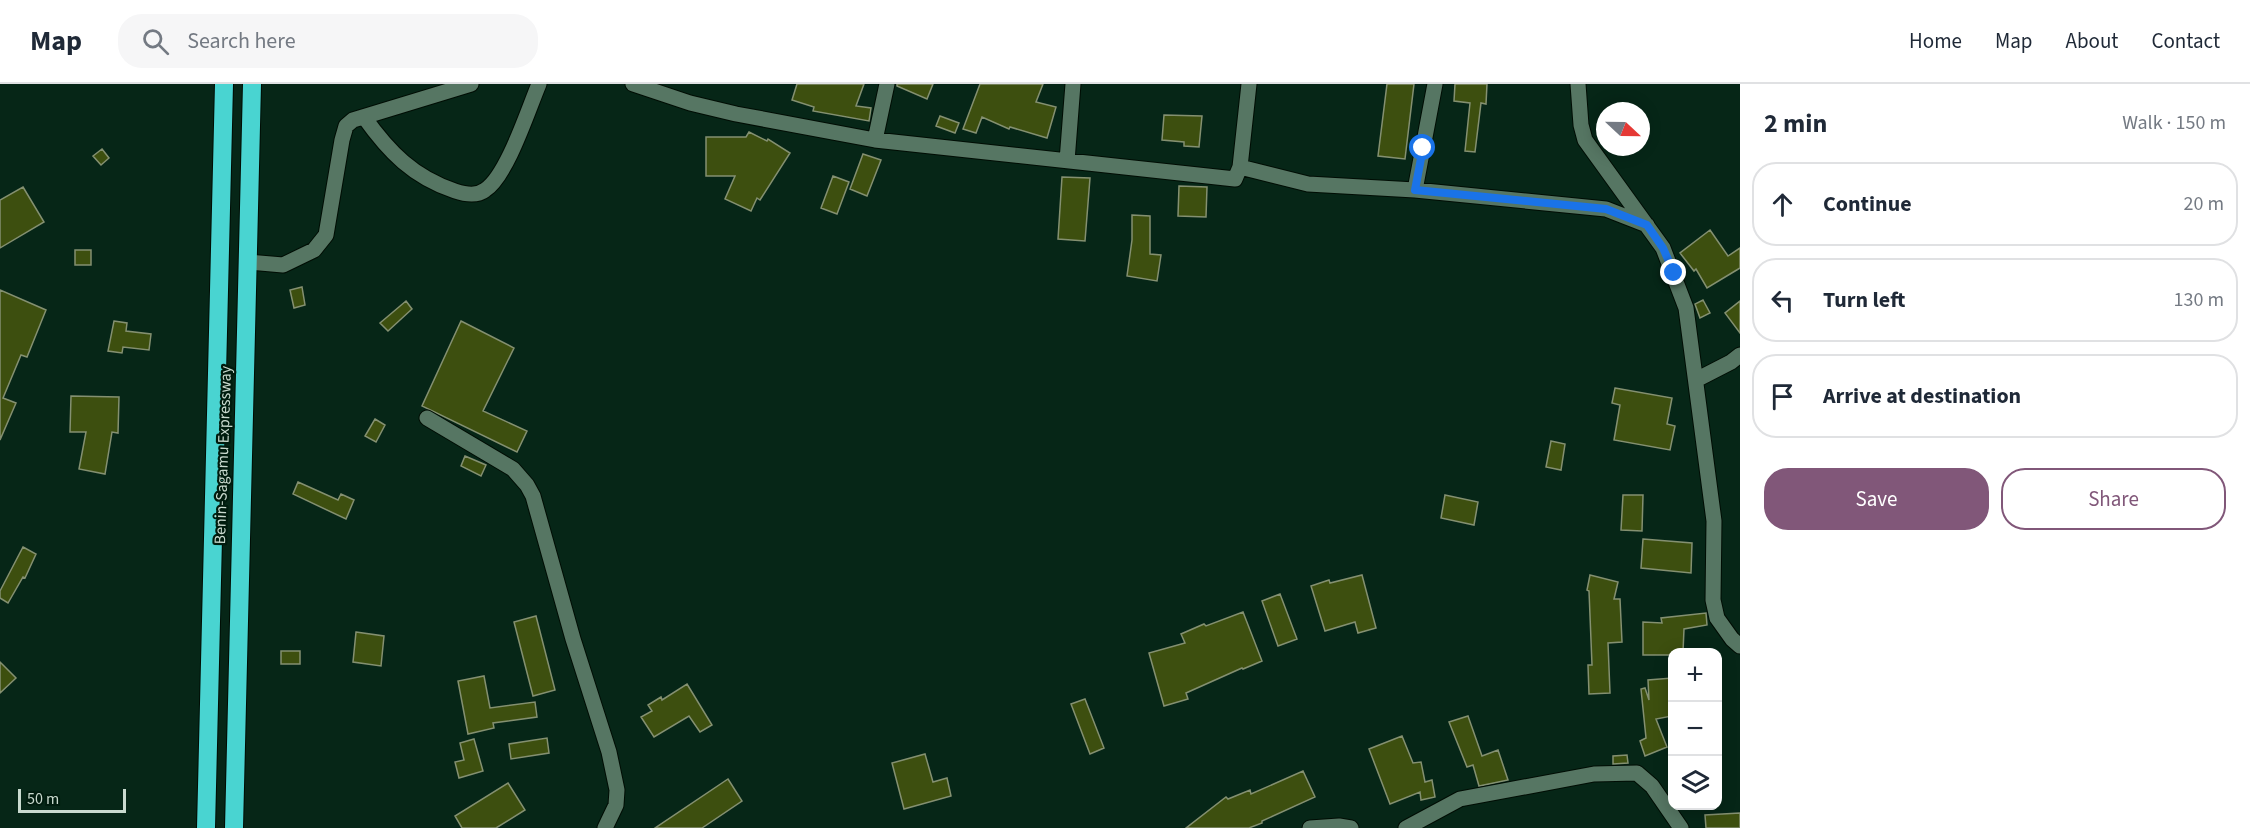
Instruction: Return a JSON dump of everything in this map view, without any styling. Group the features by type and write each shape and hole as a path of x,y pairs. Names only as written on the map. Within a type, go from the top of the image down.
{"highway":[{"name":"Benin-Sagamu Expressway","path":"206,828 224,84"},
{"name":"Benin-Sagamu Expressway","path":"234,828 252,84"}],"street":[{"path":"247,262 283,265 314,250 326,235 342,140 346,126 353,120 471,84"},
{"path":"364,117 379,138 406,166 434,184 468,195 485,191 503,170 539,84"},
{"path":"633,84 690,103 736,114 875,140 1235,179 1240,166 1248,84"},
{"path":"875,140 886,84"},
{"path":"1067,161 1073,84"},
{"path":"1415,190 1436,84"},
{"path":"1578,84 1581,125 1586,140 1663,248 1686,308 1714,521 1713,600 1717,618 1740,646"},
{"path":"1240,166 1308,184 1415,190 1606,209 1647,225"},
{"path":"1696,380 1740,355"},
{"path":"427,418 513,469 533,496 573,639 609,752 617,790 616,805 605,828"},
{"path":"1406,828 1460,799 1594,774 1637,773 1652,786 1681,828"},
{"path":"1310,828 1339,826 1351,828"}],"building":[{"path":"797,84 864,84 856,106 871,108 869,121 813,111 814,107 792,100"},
{"path":"897,84 933,84 927,99"},
{"path":"980,84 1043,84 1036,102 1056,107 1047,138 1010,127 1009,129 982,117 976,133 963,129"},
{"path":"1387,84 1414,84 1405,159 1378,156"},
{"path":"1455,84 1487,84 1486,104 1481,103 1475,152 1465,151 1470,103 1454,101"},
{"path":"1164,115 1202,116 1199,147 1184,146 1184,142 1162,140"},
{"path":"940,116 959,123 955,133 936,126"},
{"path":"749,132 767,141 768,139 790,153 760,200 757,198 751,211 725,199 735,176 706,176 706,137 746,137"},
{"path":"102,149 109,158 101,165 93,156"},
{"path":"863,154 881,160 867,196 850,189"},
{"path":"833,176 849,182 837,214 821,208"},
{"path":"1062,177 1090,178 1085,241 1058,239"},
{"path":"1179,186 1207,187 1206,217 1178,216"},
{"path":"23,187 44,222 0,248 0,200"},
{"path":"1132,215 1150,216 1150,254 1161,255 1157,281 1127,276 1132,240"},
{"path":"1710,230 1728,256 1740,248 1740,268 1707,288 1696,269 1694,271 1680,253"},
{"path":"75,250 91,250 91,265 75,265"},
{"path":"302,287 305,305 294,308 290,290"},
{"path":"0,290 46,310 27,357 21,355 3,398 16,403 0,440"},
{"path":"1703,300 1710,313 1700,318 1695,304"},
{"path":"406,301 412,309 388,331 380,323"},
{"path":"1740,301 1740,333 1725,313"},
{"path":"114,321 127,323 126,331 151,334 149,350 123,347 122,353 108,351"},
{"path":"461,321 514,348 483,411 527,431 517,452 422,406"},
{"path":"1615,388 1672,398 1667,424 1675,426 1670,450 1614,440 1620,405 1612,403"},
{"path":"71,396 119,397 118,433 112,432 105,474 79,469 86,432 70,432"},
{"path":"375,419 385,425 376,442 365,436"},
{"path":"1551,441 1565,444 1561,470 1546,467"},
{"path":"465,456 486,465 481,476 461,466"},
{"path":"298,482 338,500 341,494 354,500 346,519 293,494"},
{"path":"1445,495 1478,502 1474,525 1441,518"},
{"path":"1623,495 1643,495 1642,531 1621,530"},
{"path":"1643,539 1692,543 1691,573 1641,568"},
{"path":"23,547 36,554 25,578 23,577 8,603 0,598 0,591"},
{"path":"1362,575 1376,628 1358,633 1355,622 1325,631 1311,586 1329,580 1330,583"},
{"path":"1590,575 1618,582 1614,599 1620,599 1622,642 1608,643 1610,693 1589,694 1588,665 1592,665 1589,591 1587,590"},
{"path":"1280,594 1297,639 1278,646 1262,601"},
{"path":"1243,612 1262,661 1186,693 1188,699 1164,706 1149,653 1185,643 1181,634"},
{"path":"1706,613 1707,625 1684,629 1683,648 1668,648 1668,655 1643,655 1643,622 1662,623 1661,618"},
{"path":"536,616 555,690 533,696 514,622"},
{"path":"356,632 384,636 381,666 353,662"},
{"path":"281,651 300,651 300,664 281,664"},
{"path":"0,662 16,678 0,693"},
{"path":"484,676 490,708 535,702 537,717 493,723 494,728 468,734 458,681"},
{"path":"1668,678 1668,717 1656,719 1667,747 1645,756 1640,741 1646,738 1641,689 1645,688 1649,700 1648,680"},
{"path":"687,684 712,725 700,732 689,716 654,737 641,717 652,711 648,705 661,697 662,700"},
{"path":"1085,699 1104,748 1090,754 1071,704"},
{"path":"1468,716 1482,756 1498,750 1508,780 1479,786 1473,765 1467,767 1449,722"},
{"path":"1402,736 1413,763 1421,762 1425,782 1432,780 1435,797 1421,800 1420,792 1390,804 1369,749"},
{"path":"547,738 549,753 511,759 509,744"},
{"path":"474,739 483,771 459,778 455,762 464,760 460,743"},
{"path":"925,754 933,782 947,778 951,796 904,809 892,763"},
{"path":"1627,755 1628,763 1613,764 1613,756"},
{"path":"1303,771 1315,797 1262,823 1249,828 1186,828 1226,797 1228,799 1250,790 1251,794"},
{"path":"728,779 742,801 702,828 655,828"},
{"path":"508,783 525,810 496,828 462,828 455,816"},
{"path":"1740,813 1740,828 1706,828 1705,815"}],"route":[{"path":"1423,148 1415,190 1606,209 1647,225 1663,248 1674,273"}]}
